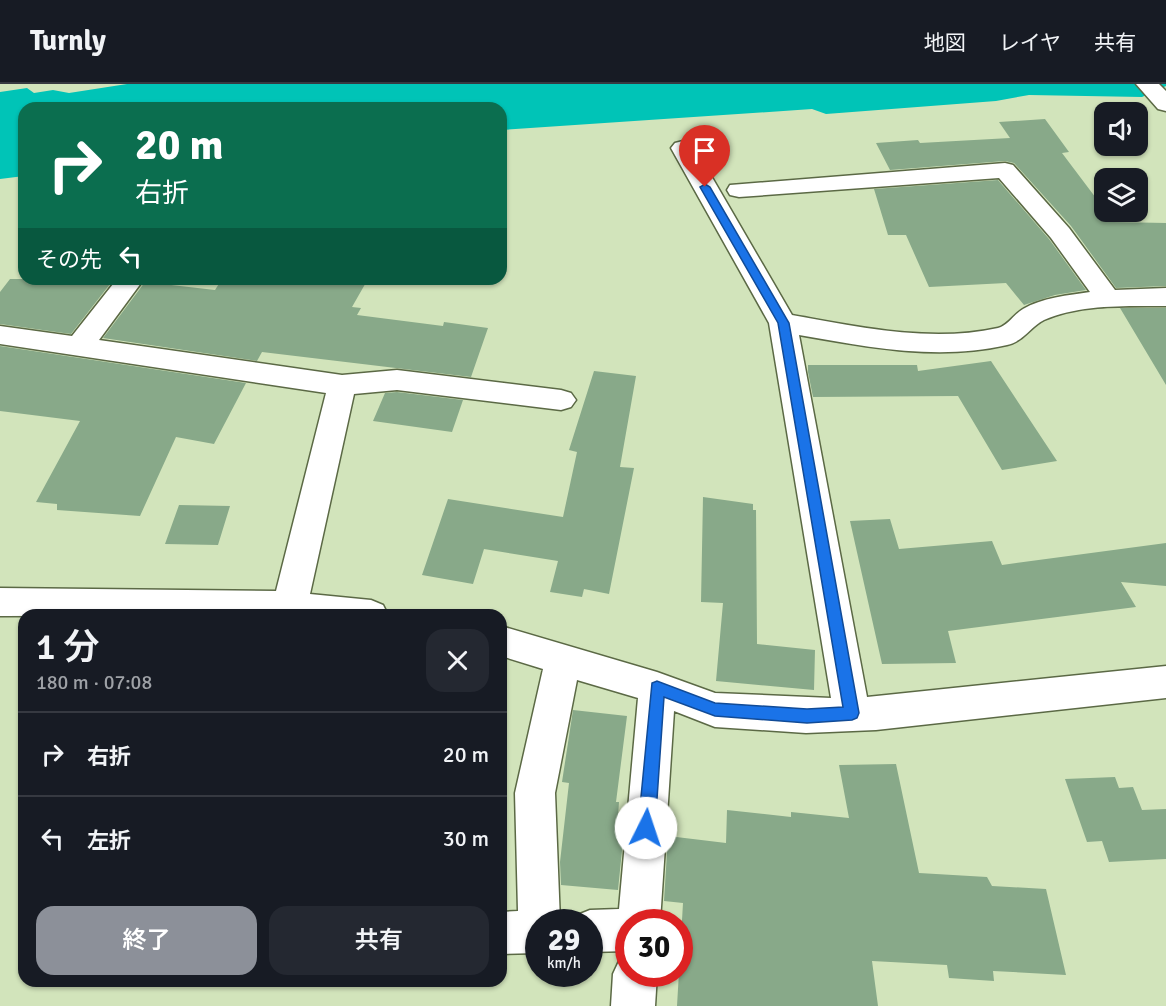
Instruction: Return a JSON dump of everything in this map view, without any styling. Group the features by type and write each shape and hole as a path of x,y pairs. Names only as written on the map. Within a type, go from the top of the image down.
{"street":[{"path":"1147,84 1166,104"},
{"path":"683,148 783,323 852,713"},
{"path":"739,190 1005,170 1060,233 1107,297"},
{"path":"79,346 126,285"},
{"path":"783,323 907,343 977,341 1010,335 1033,315 1107,297 1166,297"},
{"path":"0,335 342,385 397,380 561,400"},
{"path":"290,606 342,385"},
{"path":"0,602 290,606 317,609"},
{"path":"507,643 657,688 715,710 807,716 1166,682"},
{"path":"539,909 535,793 563,660"},
{"path":"640,909 657,688"},
{"path":"507,933 525,932"},
{"path":"633,1006 634,987"}],"water":[{"path":"127,84 1166,84 1142,97 1029,95 996,101 826,114 812,109 507,130 507,102 18,102 18,177 0,179 0,92 27,88 34,93 53,90 69,93"}],"building":[{"path":"1045,119 1069,152 1062,153 1094,195 1094,222 1166,223 1166,286 1116,288 1071,226 1014,163 1005,161 890,170 876,143 1010,138 999,122"},
{"path":"998,180 1049,239 1086,290 1055,295 1024,305 1006,283 929,287 906,235 888,235 874,189"},
{"path":"10,279 18,279 18,285 109,285 71,334 0,324 0,292"},
{"path":"143,285 171,285 215,290 218,285 365,285 352,307 361,308 357,315 443,326 444,322 488,328 471,377 262,352 257,361 103,338"},
{"path":"1120,308 1166,308 1166,385"},
{"path":"0,346 246,383 214,444 176,437 140,516 57,510 57,504 36,502 80,421 0,411"},
{"path":"991,361 1057,461 1002,470 958,396 813,397 808,372 808,365 917,365 918,371"},
{"path":"594,371 636,376 620,467 634,468 609,594 584,589 582,597 550,592 558,561 484,549 473,584 422,575 448,499 563,517 577,452 569,450"},
{"path":"397,392 463,400 452,432 373,421 385,393"},
{"path":"703,497 753,504 753,510 756,510 757,644 815,650 814,690 716,681 723,603 701,602"},
{"path":"179,505 230,506 218,545 165,544"},
{"path":"890,519 899,549 992,541 1002,565 1166,543 1166,586 1121,582 1136,607 948,631 956,663 882,664 850,521"},
{"path":"573,710 627,716 616,802 619,802 617,830 624,831 618,890 561,885 560,862 569,783 562,782"},
{"path":"896,764 919,873 987,877 992,886 1046,889 1066,975 993,971 994,981 949,978 947,965 872,961 878,1006 677,1006 678,987 693,987 693,909 683,909 683,903 664,901 668,836 726,843 727,810 791,817 791,812 849,818 839,765"},
{"path":"1115,777 1119,788 1133,787 1142,810 1166,809 1166,859 1109,862 1102,841 1087,842 1065,779"}],"route":[{"path":"646,828 657,688 715,710 807,716 852,713 783,323 705,187"}]}
